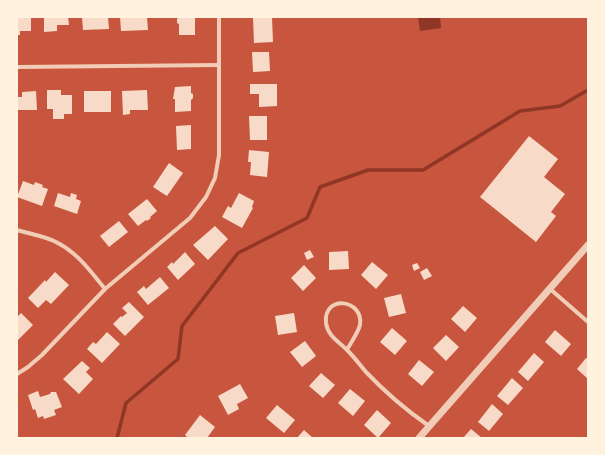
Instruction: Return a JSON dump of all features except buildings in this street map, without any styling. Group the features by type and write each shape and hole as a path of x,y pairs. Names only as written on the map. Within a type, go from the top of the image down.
{"street":[{"path":"17,374 38,358 105,289 190,218 203,202 211,188 217,172 219,155 218,17"},
{"path":"17,67 219,65"},
{"path":"17,230 49,239 67,249 89,269 105,289"},
{"path":"419,438 588,245"},
{"path":"549,288 588,322"},
{"path":"347,350 360,325 356,310 343,302 337,303 331,307 327,314 326,323 329,331 336,341 347,350 380,386 429,426"}],"shaded area":[{"path":"418,17 440,17 441,28 420,31"}],"waterway":[{"path":"117,438 126,403 178,359 182,326 238,253 307,218 320,187 368,170 423,170 520,111 560,106 588,90"}]}
